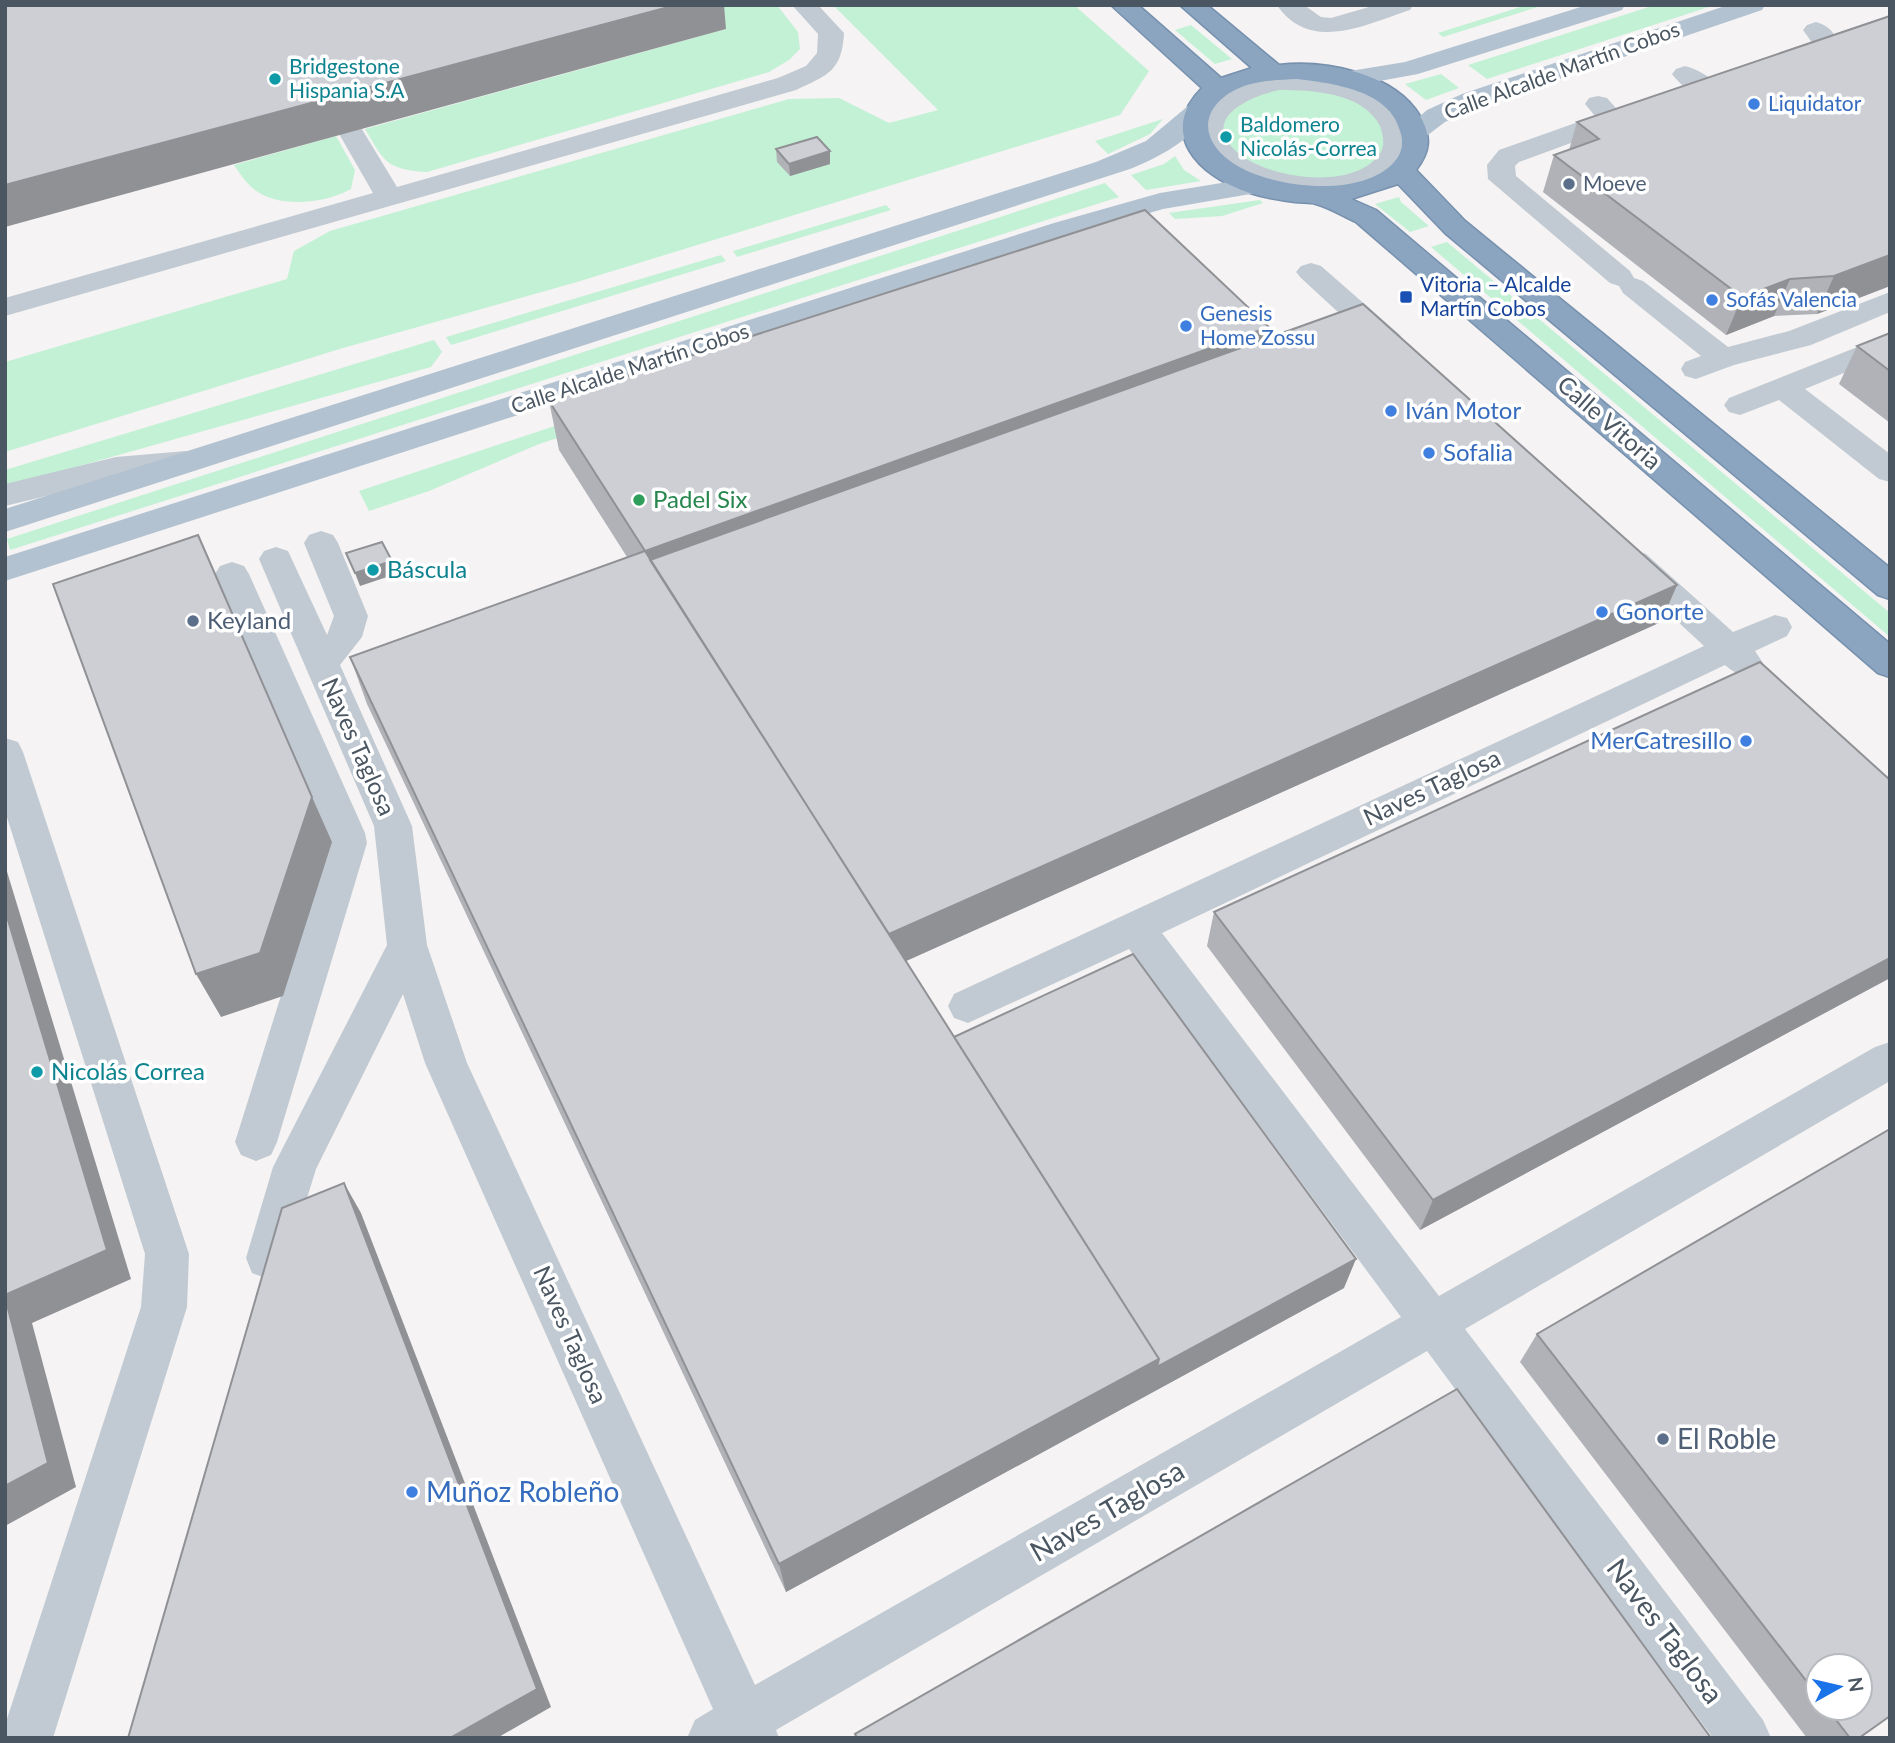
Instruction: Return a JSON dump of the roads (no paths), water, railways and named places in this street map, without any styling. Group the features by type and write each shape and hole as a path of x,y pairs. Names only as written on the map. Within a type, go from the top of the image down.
{"highway":[{"path":"1124,5 1218,89"},
{"path":"1192,5 1272,72"},
{"path":"1272,72 1322,74 1345,84 1379,92 1403,110 1415,132 1416,144 1412,156 1400,170 1368,187 1320,195 1278,191 1237,177 1205,153 1195,133 1197,112 1205,100 1218,89 1245,77 1272,72"},
{"name":"Calle Vitoria","path":"1400,170 1455,227 1890,587"},
{"name":"Calle Vitoria","path":"1320,195 1366,216 1890,664"}],"main road":[{"name":"Calle Alcalde Martín Cobos","path":"1345,84 1409,69 1613,5"},
{"name":"Calle Alcalde Martín Cobos","path":"1415,132 1436,116 1471,100 1753,5"},
{"name":"Calle Alcalde Martín Cobos","path":"5,521 1119,164 1160,146 1197,112"},
{"name":"Calle Alcalde Martín Cobos","path":"5,569 1063,229 1160,201 1258,186"}],"street":[{"path":"5,307 787,84 815,71 830,55 831,33 804,5"},
{"path":"1289,5 1308,20 1321,25 1336,25 1401,5"},
{"path":"1764,73 1816,54 1826,47 1825,40 1816,30"},
{"path":"1279,82 1345,84 1379,108 1393,124 1396,133 1396,150 1391,158 1384,166 1362,177 1319,186 1270,179 1230,160 1215,143 1212,133 1214,115 1227,100 1238,93 1279,82"},
{"path":"1598,104 1611,116 1608,120 1509,156 1501,165 1502,179 1627,282 1710,363 1800,338 1890,301"},
{"path":"351,132 389,197"},
{"path":"1311,272 1413,364"},
{"path":"1740,404 1890,343"},
{"path":"1782,387 1890,471"},
{"path":"5,495 116,468 186,462"},
{"path":"1607,538 1769,684"},
{"path":"321,543 351,616 345,637 322,663"},
{"name":"Naves Taglosa","path":"276,559 393,826 407,945 446,1063 737,1732 1433,1323 1890,1060"},
{"path":"232,574 346,833 348,843 256,1142"},
{"name":"Naves Taglosa","path":"968,1006 1774,627"},
{"path":"5,752 167,1254 168,1280 164,1307 27,1738"},
{"name":"Naves Taglosa","path":"1135,927 1745,1738"},
{"path":"257,1300 295,1167 407,945"}],"place":[{"name":"Bridgestone Hispania S.A","path":"275,79"},
{"name":"Liquidator","path":"1754,104"},
{"name":"Baldomero Nicolás-Correa","path":"1226,137"},
{"name":"Moeve","path":"1569,184"},
{"name":"Vitoria – Alcalde Martín Cobos","path":"1406,297"},
{"name":"Sofás Valencia","path":"1712,300"},
{"name":"Genesis Home Zossu","path":"1186,326"},
{"name":"Iván Motor","path":"1391,411"},
{"name":"Sofalia","path":"1429,453"},
{"name":"Padel Six","path":"639,500"},
{"name":"Báscula","path":"373,570"},
{"name":"Gonorte","path":"1602,612"},
{"name":"Keyland","path":"193,621"},
{"name":"MerCatresillo","path":"1746,741"},
{"name":"Nicolás Correa","path":"37,1072"},
{"name":"El Roble","path":"1663,1439"},
{"name":"Muñoz Robleño","path":"412,1492"}]}
